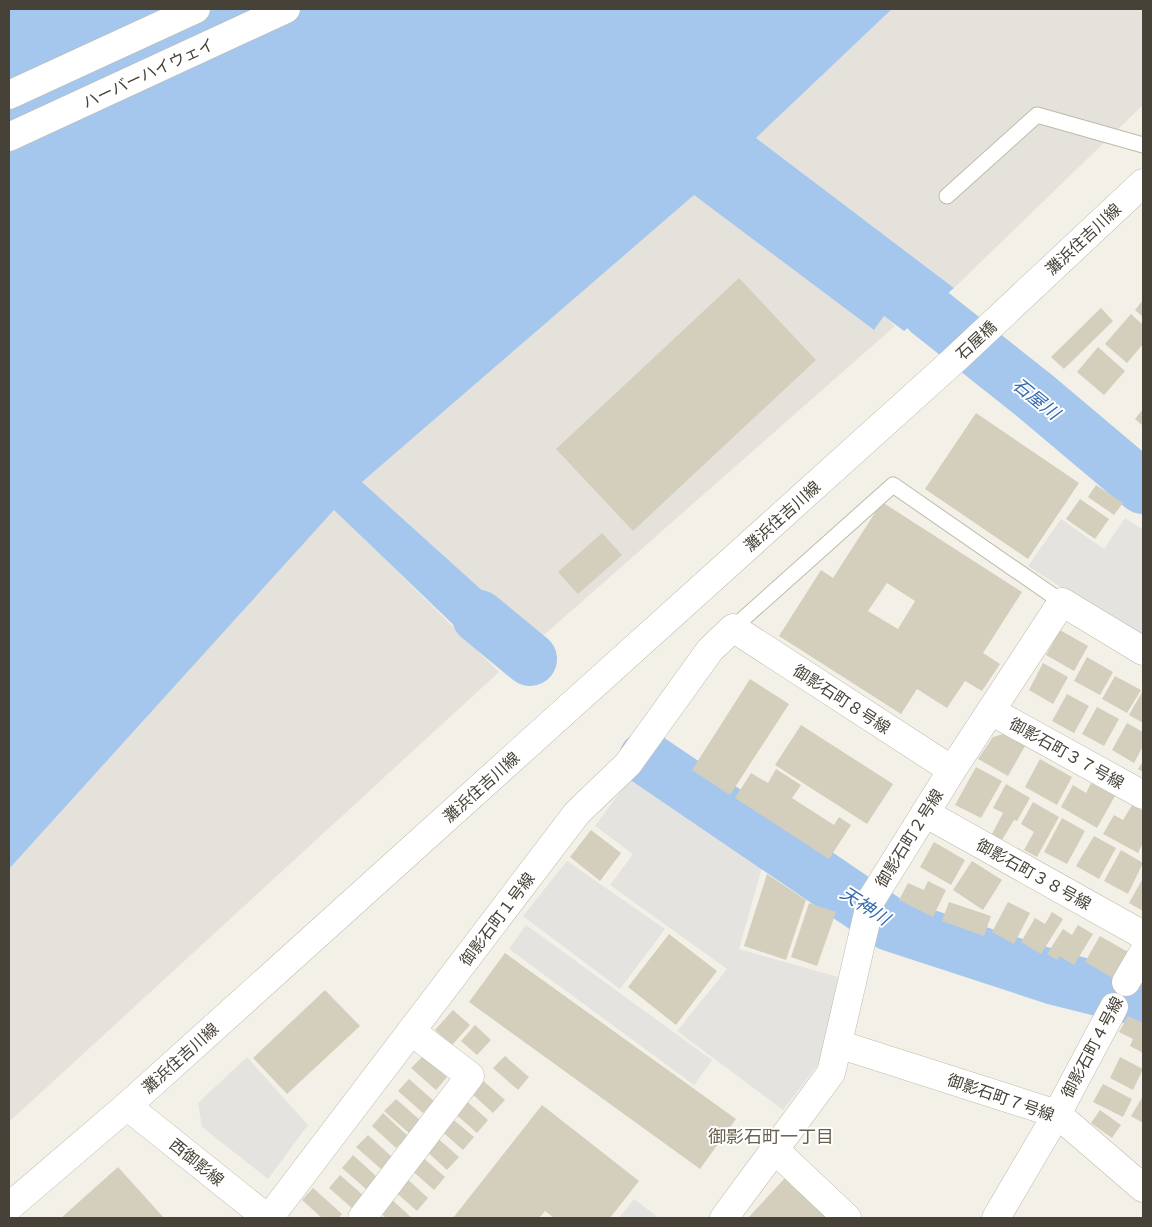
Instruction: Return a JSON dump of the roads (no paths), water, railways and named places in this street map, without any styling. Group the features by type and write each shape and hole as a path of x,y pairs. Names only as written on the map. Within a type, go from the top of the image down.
{"street":[{"path":"9,95 196,9"},
{"name":"ハーバーハイウェイ","path":"9,137 286,9"},
{"name":"灘浜住吉川線","path":"1002,316 1143,183"},
{"name":"石屋橋","path":"951,364 1002,316"},
{"name":"灘浜住吉川線","path":"9,1207 127,1106 951,364"},
{"path":"1062,602 1143,651"},
{"name":"御影石町２号線","path":"724,1218 831,1073 869,911 925,813 1062,602"},
{"name":"御影石町８号線","path":"733,628 952,770"},
{"name":"御影石町１号線","path":"268,1218 577,813 628,764 710,650 733,628"},
{"name":"御影石町３７号線","path":"991,711 1143,795"},
{"name":"御影石町３８号線","path":"925,813 1143,935"},
{"name":"御影石町４号線","path":"1126,982 1143,954"},
{"name":"御影石町４号線","path":"996,1218 1057,1114 1114,1007"},
{"path":"362,1218 470,1076 411,1032"},
{"name":"御影石町７号線","path":"838,1044 1057,1114 1143,1188"},
{"name":"西御影線","path":"127,1106 268,1218"},
{"path":"774,1149 847,1218"}],"lane":[{"path":"947,196 1037,115 1143,145"},
{"path":"733,628 893,485 1062,602"},
{"name":"御影石町４号線","path":"1114,1007 1126,982"}],"water":[{"path":"9,9 892,9 756,138 954,288 904,331 884,316 874,330 694,195 362,482 495,602 463,634 334,510 9,869"}],"waterway":[{"name":"石屋川","path":"928,311 1035,396 1143,487"},
{"name":"天神川","path":"479,617 530,659"},
{"name":"天神川","path":"646,758 890,924 1055,978 1143,1000"}],"district":[{"name":"御影石町一丁目","path":"771,1137"}]}
